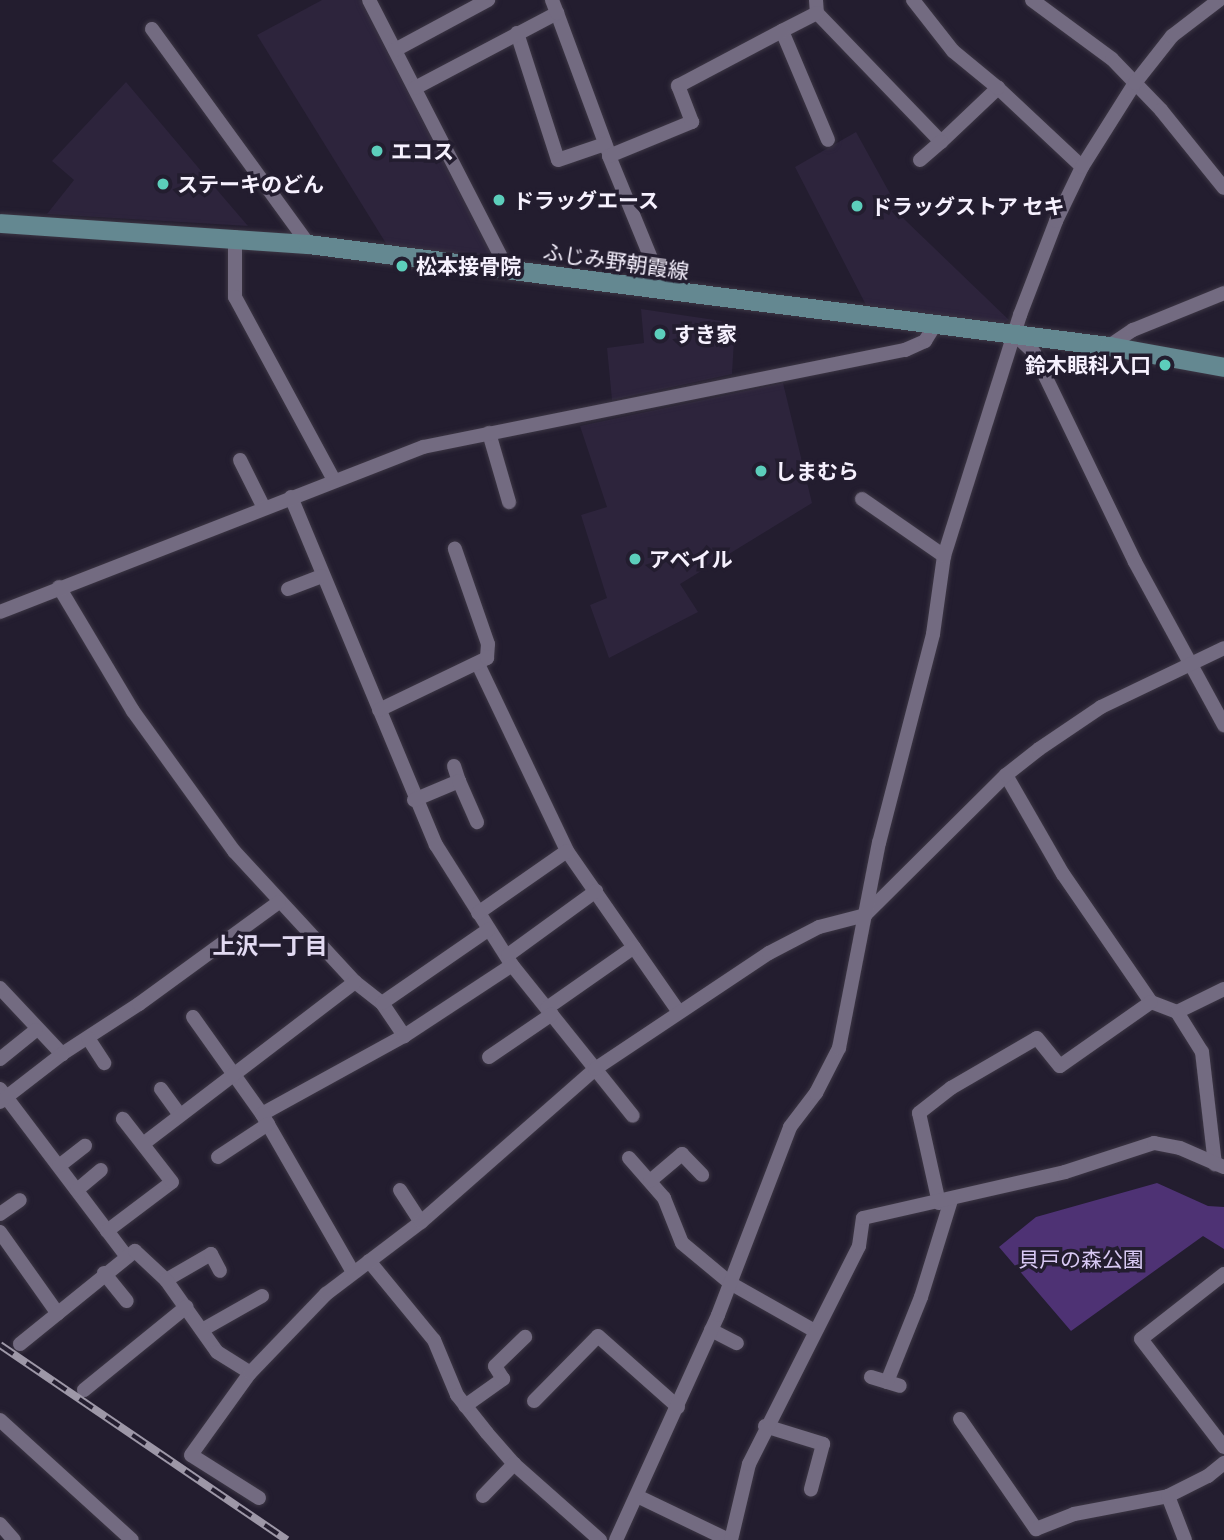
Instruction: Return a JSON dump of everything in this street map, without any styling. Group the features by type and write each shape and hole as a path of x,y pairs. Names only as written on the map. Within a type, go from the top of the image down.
{"main road":[{"name":"ふじみ野朝霞線","path":"0,223 308,244 1109,346 1224,367"}],"street":[{"path":"369,0 508,270"},
{"path":"395,50 488,0"},
{"path":"913,0 953,51 998,88 1082,167"},
{"path":"1032,0 1112,59 1224,188"},
{"path":"616,1540 711,1330 790,1127 816,1093 839,1048 879,843 923,682 944,556 1056,221 1082,167 1135,83 1172,36 1219,0"},
{"path":"415,89 517,33 554,6 607,150 664,290"},
{"path":"517,33 558,160 607,150 692,122 678,86 782,31 816,6 941,142"},
{"path":"152,29 308,244"},
{"path":"782,31 828,140"},
{"path":"920,160 998,88"},
{"path":"235,237 236,297 334,480"},
{"path":"1109,346 1133,330 1224,293"},
{"path":"0,612 423,447 905,351 925,341 935,325"},
{"path":"1016,335 1034,353 1135,562 1224,725"},
{"path":"489,433 509,502"},
{"path":"240,460 264,508"},
{"path":"291,497 414,800 488,930 632,1116"},
{"path":"862,499 944,556"},
{"path":"379,710 487,658 488,644 455,549"},
{"path":"288,589 322,576"},
{"path":"59,587 133,711 234,850 355,982 382,1003 404,1036"},
{"path":"259,1498 191,1455 250,1373 353,1272 421,1222 595,1069 678,1012 807,934 865,915 1006,775 1101,707 1224,648"},
{"path":"478,664 567,851 678,1012"},
{"path":"454,766 477,822"},
{"path":"1006,775 1063,874 1151,1002 1177,1012 1202,1052 1220,1166"},
{"path":"414,800 459,781"},
{"path":"478,913 567,851"},
{"path":"218,1157 265,1119 404,1036 510,960 596,891"},
{"path":"125,1254 2,1096 279,902"},
{"path":"382,1003 488,930"},
{"path":"489,1057 634,947"},
{"path":"143,1144 355,982"},
{"path":"0,988 36,1030 62,1054"},
{"path":"1177,1012 1224,989"},
{"path":"871,1377 893,1384 921,1297 945,1201 919,1113 951,1088 1037,1038 1060,1066 1151,1002"},
{"path":"193,1017 265,1119 353,1272"},
{"path":"0,1059 36,1030"},
{"path":"88,1038 104,1063"},
{"path":"161,1089 180,1115"},
{"path":"107,1231 172,1182 122,1119"},
{"path":"638,1496 730,1540 750,1464 765,1426 859,1246 863,1218 1065,1172 1154,1143 1180,1148 1220,1166"},
{"path":"59,1166 85,1146"},
{"path":"650,1181 682,1154 702,1175"},
{"path":"629,1158 664,1198 682,1243 730,1283 813,1330"},
{"path":"77,1190 101,1170"},
{"path":"400,1191 421,1222"},
{"path":"0,1214 20,1200"},
{"path":"0,1232 58,1314"},
{"path":"20,1344 125,1254 135,1251 166,1280 217,1352 250,1373"},
{"path":"166,1280 211,1254 220,1271"},
{"path":"369,1261 435,1340 443,1355 445,1372 466,1406 514,1464 600,1540"},
{"path":"104,1273 127,1301"},
{"path":"1224,1274 1141,1339 1224,1447"},
{"path":"202,1331 262,1296"},
{"path":"84,1390 186,1307"},
{"path":"711,1330 737,1343"},
{"path":"534,1401 598,1336 678,1407"},
{"path":"466,1406 503,1379 495,1366 525,1337"},
{"path":"960,1419 1035,1530 1074,1514 1168,1496 1224,1463"},
{"path":"0,1420 132,1540"},
{"path":"765,1426 823,1444 811,1489"},
{"path":"482,1496 514,1464"},
{"path":"1168,1496 1185,1540"},
{"path":"0,1524 14,1540"}],"shaded area":[{"path":"322,0 361,0 493,251 487,259 387,245 257,35"},
{"path":"126,82 248,226 47,214 74,180 52,161"},
{"path":"856,132 904,219 1009,320 1000,325 866,305 795,167"},
{"path":"641,309 735,323 732,374 612,400 607,348 644,343"},
{"path":"783,383 812,503 680,584 698,612 609,658 590,605 607,598 581,515 607,507 580,426"}],"green space":[{"name":"貝戸の森公園","path":"1157,1183 1208,1206 1224,1207 1224,1249 1203,1236 1071,1331 999,1247 1036,1217"}],"railway":[{"path":"0,1345 287,1540"}],"place":[{"name":"エコス","path":"377,151"},
{"name":"ステーキのどん","path":"163,184"},
{"name":"ドラッグエース","path":"499,200"},
{"name":"ドラッグストア セキ","path":"857,206"},
{"name":"松本接骨院","path":"402,266"},
{"name":"すき家","path":"660,334"},
{"name":"鈴木眼科入口","path":"1165,365"},
{"name":"しまむら","path":"761,471"},
{"name":"アベイル","path":"635,559"}],"district":[{"name":"上沢一丁目","path":"270,945"}]}
